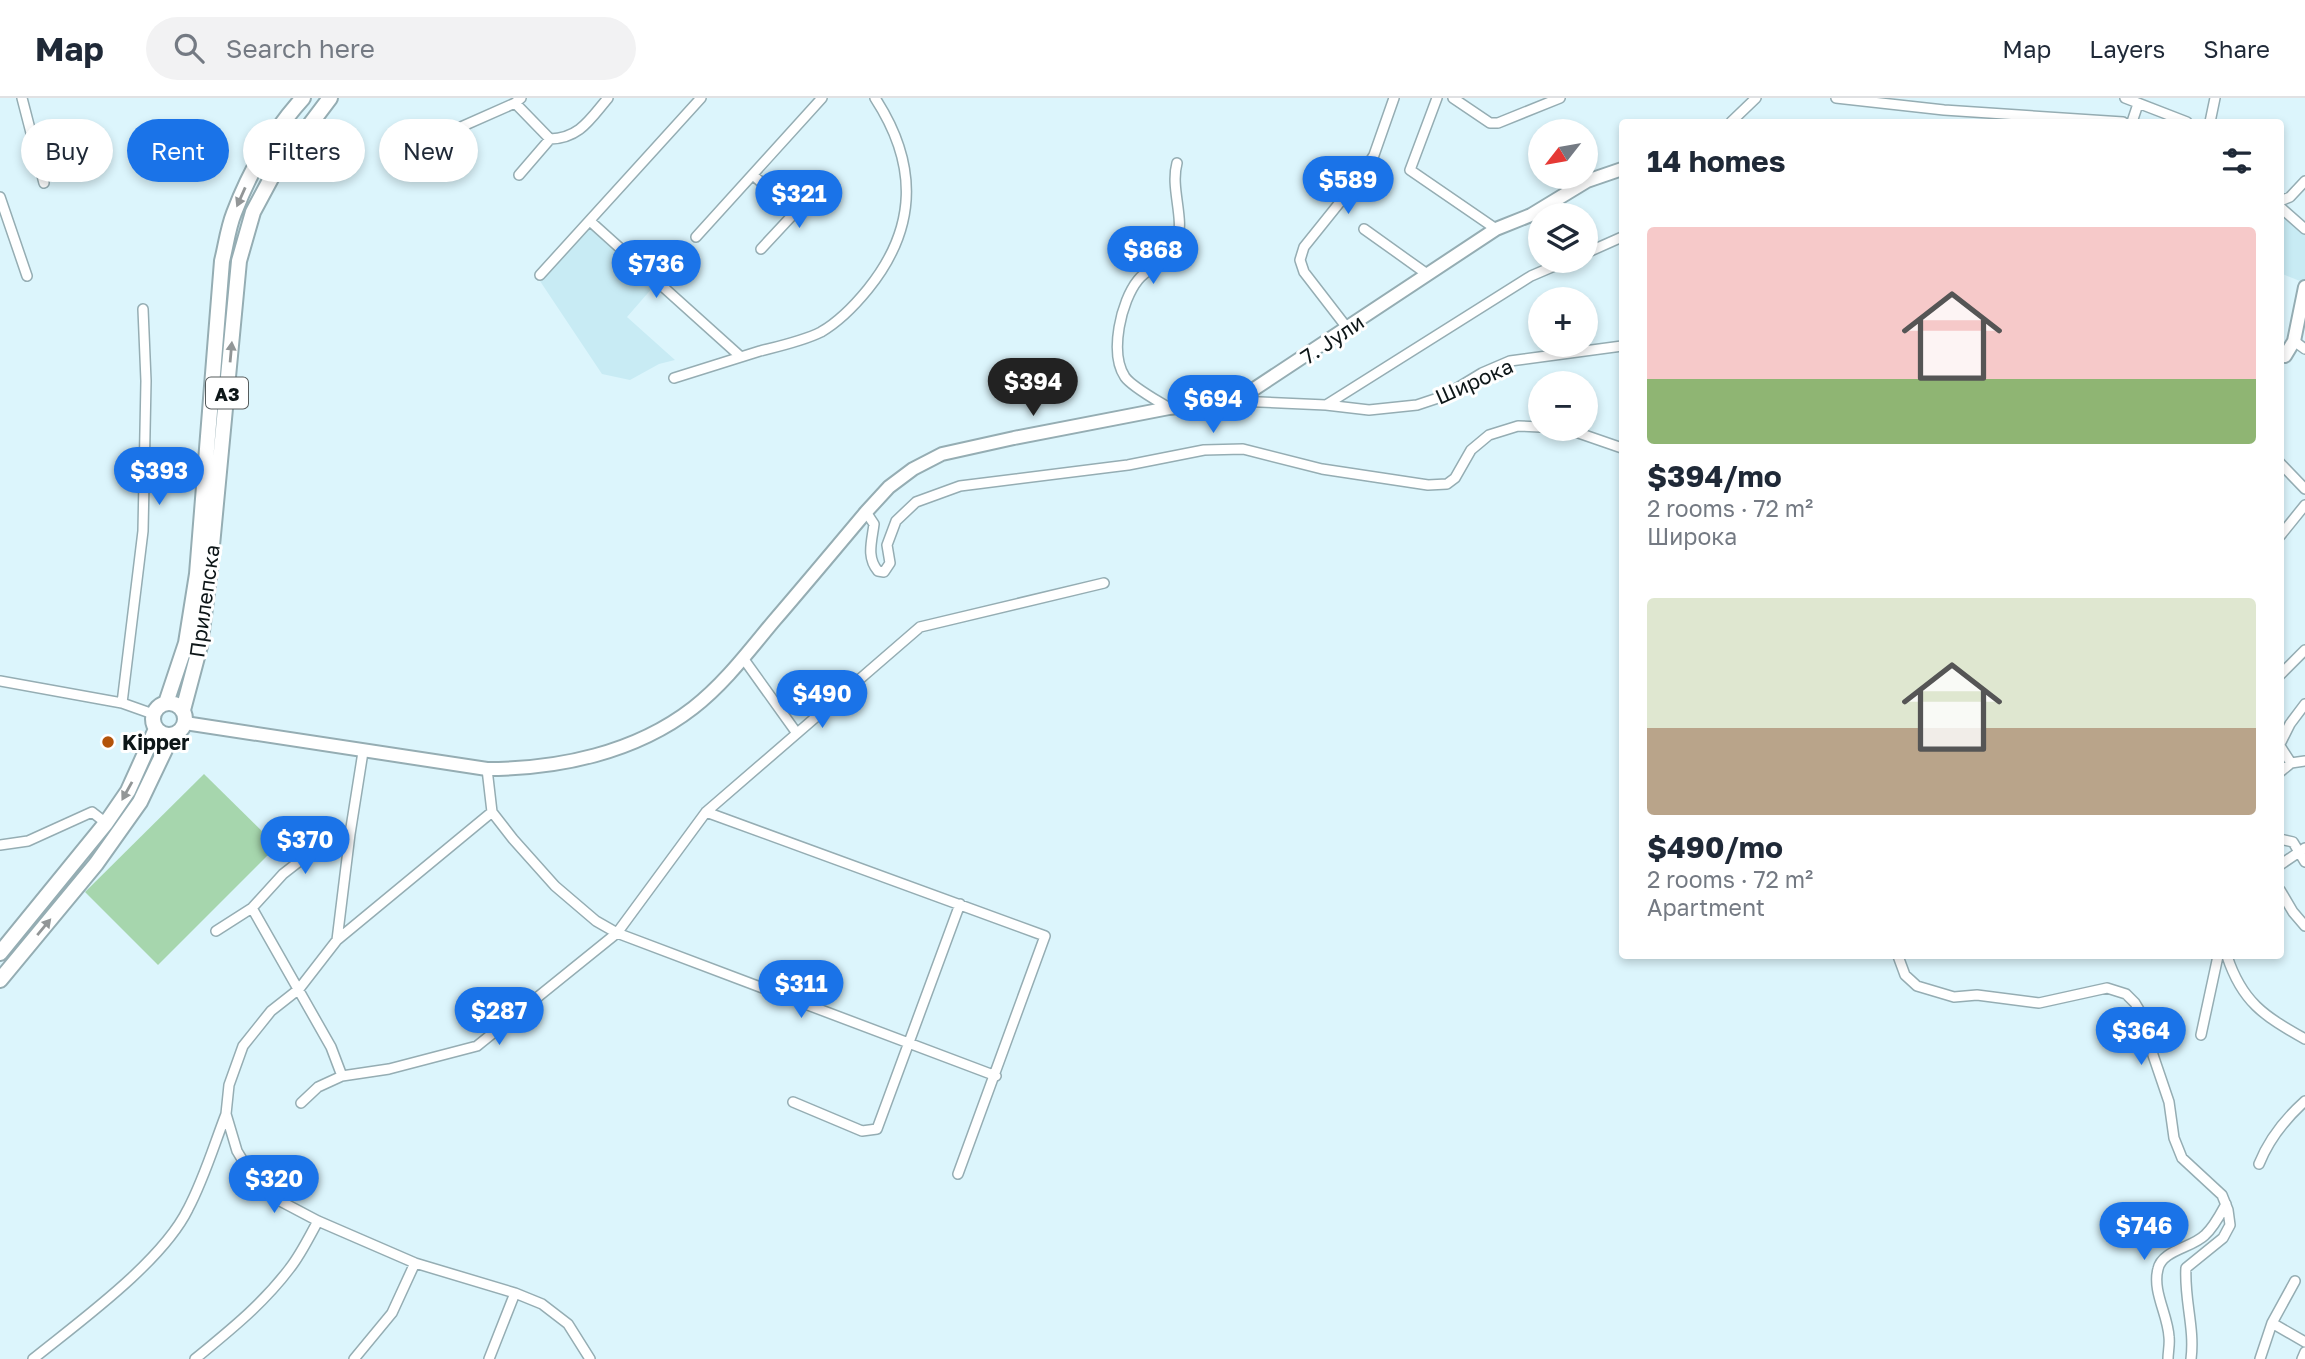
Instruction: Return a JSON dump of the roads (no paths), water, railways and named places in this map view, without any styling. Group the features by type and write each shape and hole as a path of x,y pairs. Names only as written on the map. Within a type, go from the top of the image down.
{"main road":[{"name":"Прилепска","path":"166,702 186,643 197,574 221,274 233,215 251,174 284,120 303,98"},
{"name":"Прилепска","path":"184,717 200,646 209,577 239,261 253,212 275,171 330,98"},
{"path":"154,722 163,734 172,735 180,731 184,717 176,704 166,702"},
{"name":"A3","path":"0,953 106,823 128,791 158,706 166,702"},
{"path":"0,980 96,864 140,802 172,735"}],"street":[{"path":"22,98 44,183"},
{"path":"519,175 550,139 566,138 582,128 608,98"},
{"path":"540,275 701,98"},
{"path":"696,237 822,98"},
{"path":"674,378 821,332 853,308 882,272 900,236 907,196 904,157 875,98"},
{"path":"1348,329 1304,272 1300,260 1304,247 1361,176 1374,155 1394,98"},
{"path":"1437,98 1410,170 1496,229"},
{"path":"1453,98 1490,123 1498,123 1560,98"},
{"path":"1529,109 1533,98"},
{"path":"1734,119 1756,98"},
{"path":"1836,98 2043,119"},
{"path":"2125,98 2179,119"},
{"path":"2211,119 2215,98"},
{"path":"478,119 518,101 550,139"},
{"path":"2133,119 2138,104"},
{"path":"1169,408 1125,378 1118,337 1121,313 1138,279 1166,259 1177,244 1177,163"},
{"name":"7. Јули","path":"1236,401 1496,229 1531,215 1587,181 1619,170"},
{"path":"753,175 795,212"},
{"path":"2284,199 2290,197 2305,181"},
{"path":"761,249 815,191"},
{"path":"0,197 27,276"},
{"path":"2284,211 2305,229"},
{"path":"591,222 741,357"},
{"path":"1364,229 1427,274"},
{"path":"1598,248 1619,238"},
{"path":"1326,405 1538,273"},
{"path":"2284,354 2294,341 2305,286"},
{"path":"122,703 143,531 146,381 143,309"},
{"path":"2294,341 2305,349"},
{"name":"Широка","path":"184,717 363,752 487,769 523,769 579,760 647,737 692,709 729,676 866,512 897,481 942,454 1169,408 1236,401 1369,410 1417,405 1444,396 1482,373 1510,361 1619,346"},
{"path":"866,512 874,524 869,554 878,572 884,572 890,563 887,545 896,522 916,502 960,486 1128,465 1204,450 1243,449 1322,469 1428,485 1447,484 1455,478 1471,450 1489,435 1518,426 1528,426"},
{"path":"1598,440 1619,447"},
{"path":"2284,467 2305,489"},
{"path":"2284,531 2305,505"},
{"path":"301,1103 318,1087 342,1076 389,1069 477,1046 617,933 706,812 920,627 1104,583"},
{"path":"2284,672 2305,650"},
{"path":"743,658 796,732"},
{"path":"0,681 122,703 154,722"},
{"path":"2284,737 2305,704"},
{"path":"2290,724 2305,720"},
{"path":"337,940 363,752"},
{"path":"2284,752 2291,763"},
{"path":"2284,769 2291,763 2305,761"},
{"path":"487,769 492,812 535,866 596,921 617,933 996,1076"},
{"path":"0,845 28,841 92,812 106,823"},
{"path":"33,1359 91,1313 152,1257 188,1210 226,1114 229,1085 243,1046 271,1011 299,989 337,940 492,812"},
{"path":"706,812 1045,936 958,1174"},
{"path":"216,931 252,908 283,874 315,849 350,834"},
{"path":"2284,840 2292,842 2302,850 2305,862"},
{"path":"2284,862 2302,850"},
{"path":"2284,897 2292,912 2305,926"},
{"path":"793,1102 862,1131 873,1132 877,1129 960,904"},
{"path":"252,908 331,1047 342,1076"},
{"path":"1899,959 1905,975 1917,986 1954,997 1977,995 2039,1003 2107,988 2126,994 2136,1003 2144,1018 2169,1102 2174,1138 2182,1158 2222,1195 2230,1225 2223,1238 2186,1268 2185,1283 2192,1333 2191,1359"},
{"path":"2201,1035 2217,959"},
{"path":"2228,959 2244,993 2270,1020 2305,1039"},
{"path":"2259,1164 2272,1138 2305,1101"},
{"path":"226,1114 237,1151 257,1184 282,1202 318,1221 415,1263 515,1293 542,1304 568,1324 590,1359"},
{"path":"2168,1359 2169,1337 2157,1281 2161,1261 2204,1237 2226,1205"},
{"path":"195,1359 268,1295 292,1266 318,1221"},
{"path":"354,1359 392,1313 415,1263"},
{"path":"2260,1359 2272,1323 2295,1282"},
{"path":"489,1359 515,1293"},
{"path":"2272,1323 2305,1342"},
{"path":"2302,1359 2305,1352"}],"place":[{"name":"Kipper","path":"108,742"}]}
